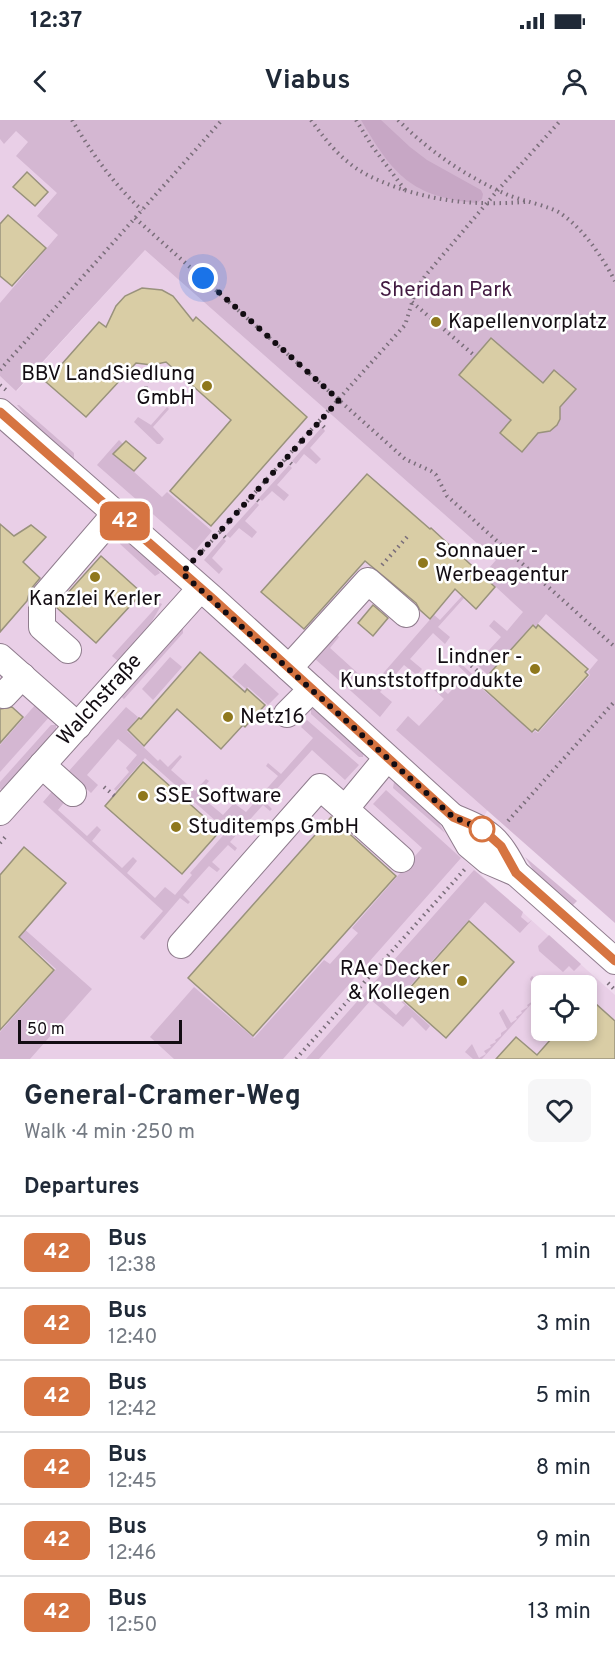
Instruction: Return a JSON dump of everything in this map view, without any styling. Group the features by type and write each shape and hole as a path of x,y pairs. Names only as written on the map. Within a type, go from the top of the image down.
{"street":[{"path":"0,412 116,513 453,817 469,845 486,846 488,861 516,873 615,961"},
{"path":"68,650 42,627 42,599 116,513"},
{"name":"Walchstraße","path":"0,812 78,726 191,581"},
{"path":"289,668 338,626 368,581 406,614"},
{"path":"0,657 78,726"},
{"path":"4,695 22,676"},
{"path":"287,714 312,689"},
{"path":"345,809 387,758"},
{"path":"42,765 72,793"},
{"path":"181,945 320,787 401,859"}],"path":[{"path":"72,120 126,196 142,210"},
{"path":"0,370 222,120"},
{"path":"311,120 325,139 354,166 382,182 429,198 460,203 485,205 525,202"},
{"path":"356,120 372,146 405,190"},
{"path":"398,120 432,151 498,190 525,202 558,212 576,225 615,281"},
{"path":"191,581 220,532 405,325 412,302 425,276 561,120"},
{"path":"135,218 405,459 431,471 447,496 615,647"},
{"path":"412,302 475,356"},
{"path":"145,394 149,367"},
{"path":"319,422 327,429"},
{"path":"286,459 294,466"},
{"path":"253,495 261,503"},
{"path":"220,532 228,540"},
{"path":"368,581 406,537"},
{"path":"453,650 489,681"},
{"path":"296,1059 615,701"},
{"path":"104,788 117,798"}],"shaded area":[{"path":"0,120 4,120 104,209 0,323"},
{"path":"361,120 381,120 427,160 481,190 482,199 477,203 455,200 420,189 395,169 383,155"},
{"path":"145,250 615,665 487,811 462,858 593,975 531,975 531,1041 597,1041 597,979 615,995 615,1059 0,1059 0,376 17,391"}],"green space":[{"name":"Sheridan Park","path":"0,120 615,120 615,923 396,730 408,716 419,726 444,699 432,688 436,683 448,694 467,674 455,663 457,660 483,684 481,688 533,733 535,731 538,733 590,675 588,672 598,660 546,614 536,626 533,624 488,675 464,653 466,651 478,662 501,637 489,626 494,620 507,631 523,612 483,575 496,560 145,250 16,391 0,376 0,303 58,235 37,216 57,193 16,156 28,142 16,131 4,144 0,139"},
{"path":"17,405 74,453 74,458 69,458 36,429"},
{"path":"167,407 169,409 153,427 164,439 157,444 134,422 138,417 151,425"},
{"path":"322,427 325,431 310,448 321,459 316,464 304,454 296,464 292,461"},
{"path":"119,440 123,444 114,454 162,497 167,492 212,531 195,551 97,465"},
{"path":"289,465 292,468 277,485 289,495 284,501 272,491 262,501 259,498"},
{"path":"256,502 259,505 245,521 257,532 252,538 239,528 230,538 226,535"},
{"path":"125,538 160,573 155,576 120,544 119,539"},
{"path":"223,538 226,541 212,558 223,569 219,574 204,560"},
{"path":"462,596 464,598 438,627 450,637 445,644 433,633 410,659 422,669 417,675 404,665 380,692 392,702 380,717 314,658 335,633 339,637 330,648 372,686 434,615 440,620"},
{"path":"160,603 162,604 148,628 118,661 112,656"},
{"path":"183,626 183,633 124,699 118,694"},
{"path":"170,657 182,667 153,700 142,689"},
{"path":"245,663 279,694 268,705 248,687 246,689 232,677"},
{"path":"37,703 51,715 0,772 0,745"},
{"path":"126,707 138,717 127,731 158,761 160,759 168,767 180,755 182,757 171,770 195,791 206,779 209,781 198,794 223,815 234,803 246,812 278,776 266,766 268,763 281,774 313,738 301,727 307,720 359,765 345,780 312,750 265,802 272,809 270,811 263,805 230,842 237,848 235,851 228,845 212,862 220,869 217,872 209,866 183,895 190,902 188,904 180,898 144,940 140,937 163,911 43,802 55,788 67,799 58,810 87,836 97,826 101,830 92,841 122,868 133,857 137,861 127,873 155,898 165,887 175,895 192,875 190,873 227,831 145,758 116,791 114,789 129,772 126,768 137,755 118,739 87,775 98,785 91,793 68,772"},
{"path":"311,709 316,709 364,751 363,757 359,757 311,714"},
{"path":"51,725 56,725 56,730 3,790 0,789 0,782"},
{"path":"394,782 433,813 445,833 393,788"},
{"path":"386,790 461,858 283,1059 174,1059 150,1037 194,987 254,1038 324,960 330,964 358,933 352,928 422,848 373,804"},
{"path":"525,857 577,901 572,906 537,876"},
{"path":"474,870 523,912 521,917 528,923 532,920 520,933 485,902 399,998 430,1026 426,1031 412,1017 403,1027 371,1000 319,1059 306,1059","holes":["390,992 405,1005 396,1015 381,1001"]},
{"path":"13,919 92,989 30,1059 0,1059 0,1032 56,969 7,925"},
{"path":"549,935 581,964 574,971 569,966 563,972 539,951 538,946"},
{"path":"531,1002 531,1004 482,1059 473,1059 465,1052 472,1044 479,1058 486,1054 484,1051 491,1047 490,1045 496,1042 495,1040 507,1029 499,1013 503,1009 511,1023 522,1013 521,1011 528,1007 527,1005"}],"building":[{"path":"27,172 48,192 35,206 13,187"},
{"path":"8,215 46,248 12,286 0,276 0,224"},
{"path":"142,288 162,290 173,296 193,321 196,317 307,417 211,526 170,491 231,420 166,362 152,365 136,363 86,417 46,382 99,322 106,327 116,306 125,296"},
{"path":"491,338 543,383 554,370 576,389 560,407 560,419 557,425 550,431 538,433 522,452 500,433 511,420 459,375"},
{"path":"126,441 146,458 134,471 113,454"},
{"path":"367,474 431,528 495,587 476,609 455,589 430,619 416,603 365,561 304,629 261,592"},
{"path":"0,524 14,536 31,525 46,537 23,562 40,578 30,590 27,601 0,632"},
{"path":"101,556 142,593 96,643 57,608 57,605"},
{"path":"373,605 388,618 373,636 358,623"},
{"path":"533,625 536,628 538,625 588,669 585,672 588,675 538,731 535,729 532,732 482,687 485,684 482,682"},
{"path":"200,652 245,692 247,689 265,705 221,749 177,709 144,746 128,730 139,718 141,719"},
{"path":"12,707 23,717 0,743 0,709"},
{"path":"143,762 220,831 182,874 105,806"},
{"path":"331,817 396,876 253,1036 188,978"},
{"path":"24,847 66,883 19,937 54,970 0,1030 0,875"},
{"path":"469,921 514,962 446,1038 401,998"},
{"path":"597,1005 615,1021 615,1059 496,1059 516,1037 537,1055 549,1041 597,1041"}],"bus line":[{"name":"42","path":"0,412 213,599 453,817 482,829 501,846 516,873 615,961"}],"place":[{"name":"Kapellenvorplatz","path":"436,322"},
{"name":"BBV LandSiedlung GmbH","path":"207,386"},
{"name":"Sonnauer - Werbeagentur","path":"423,563"},
{"name":"Kanzlei Kerler","path":"95,577"},
{"name":"Lindner - Kunststoffprodukte","path":"535,669"},
{"name":"Netz16","path":"228,717"},
{"name":"SSE Software","path":"143,796"},
{"name":"Studitemps GmbH","path":"176,827"},
{"name":"RAe Decker & Kollegen","path":"462,981"}],"route":[{"path":"203,278 339,400 182,573 453,817 482,829"}]}
